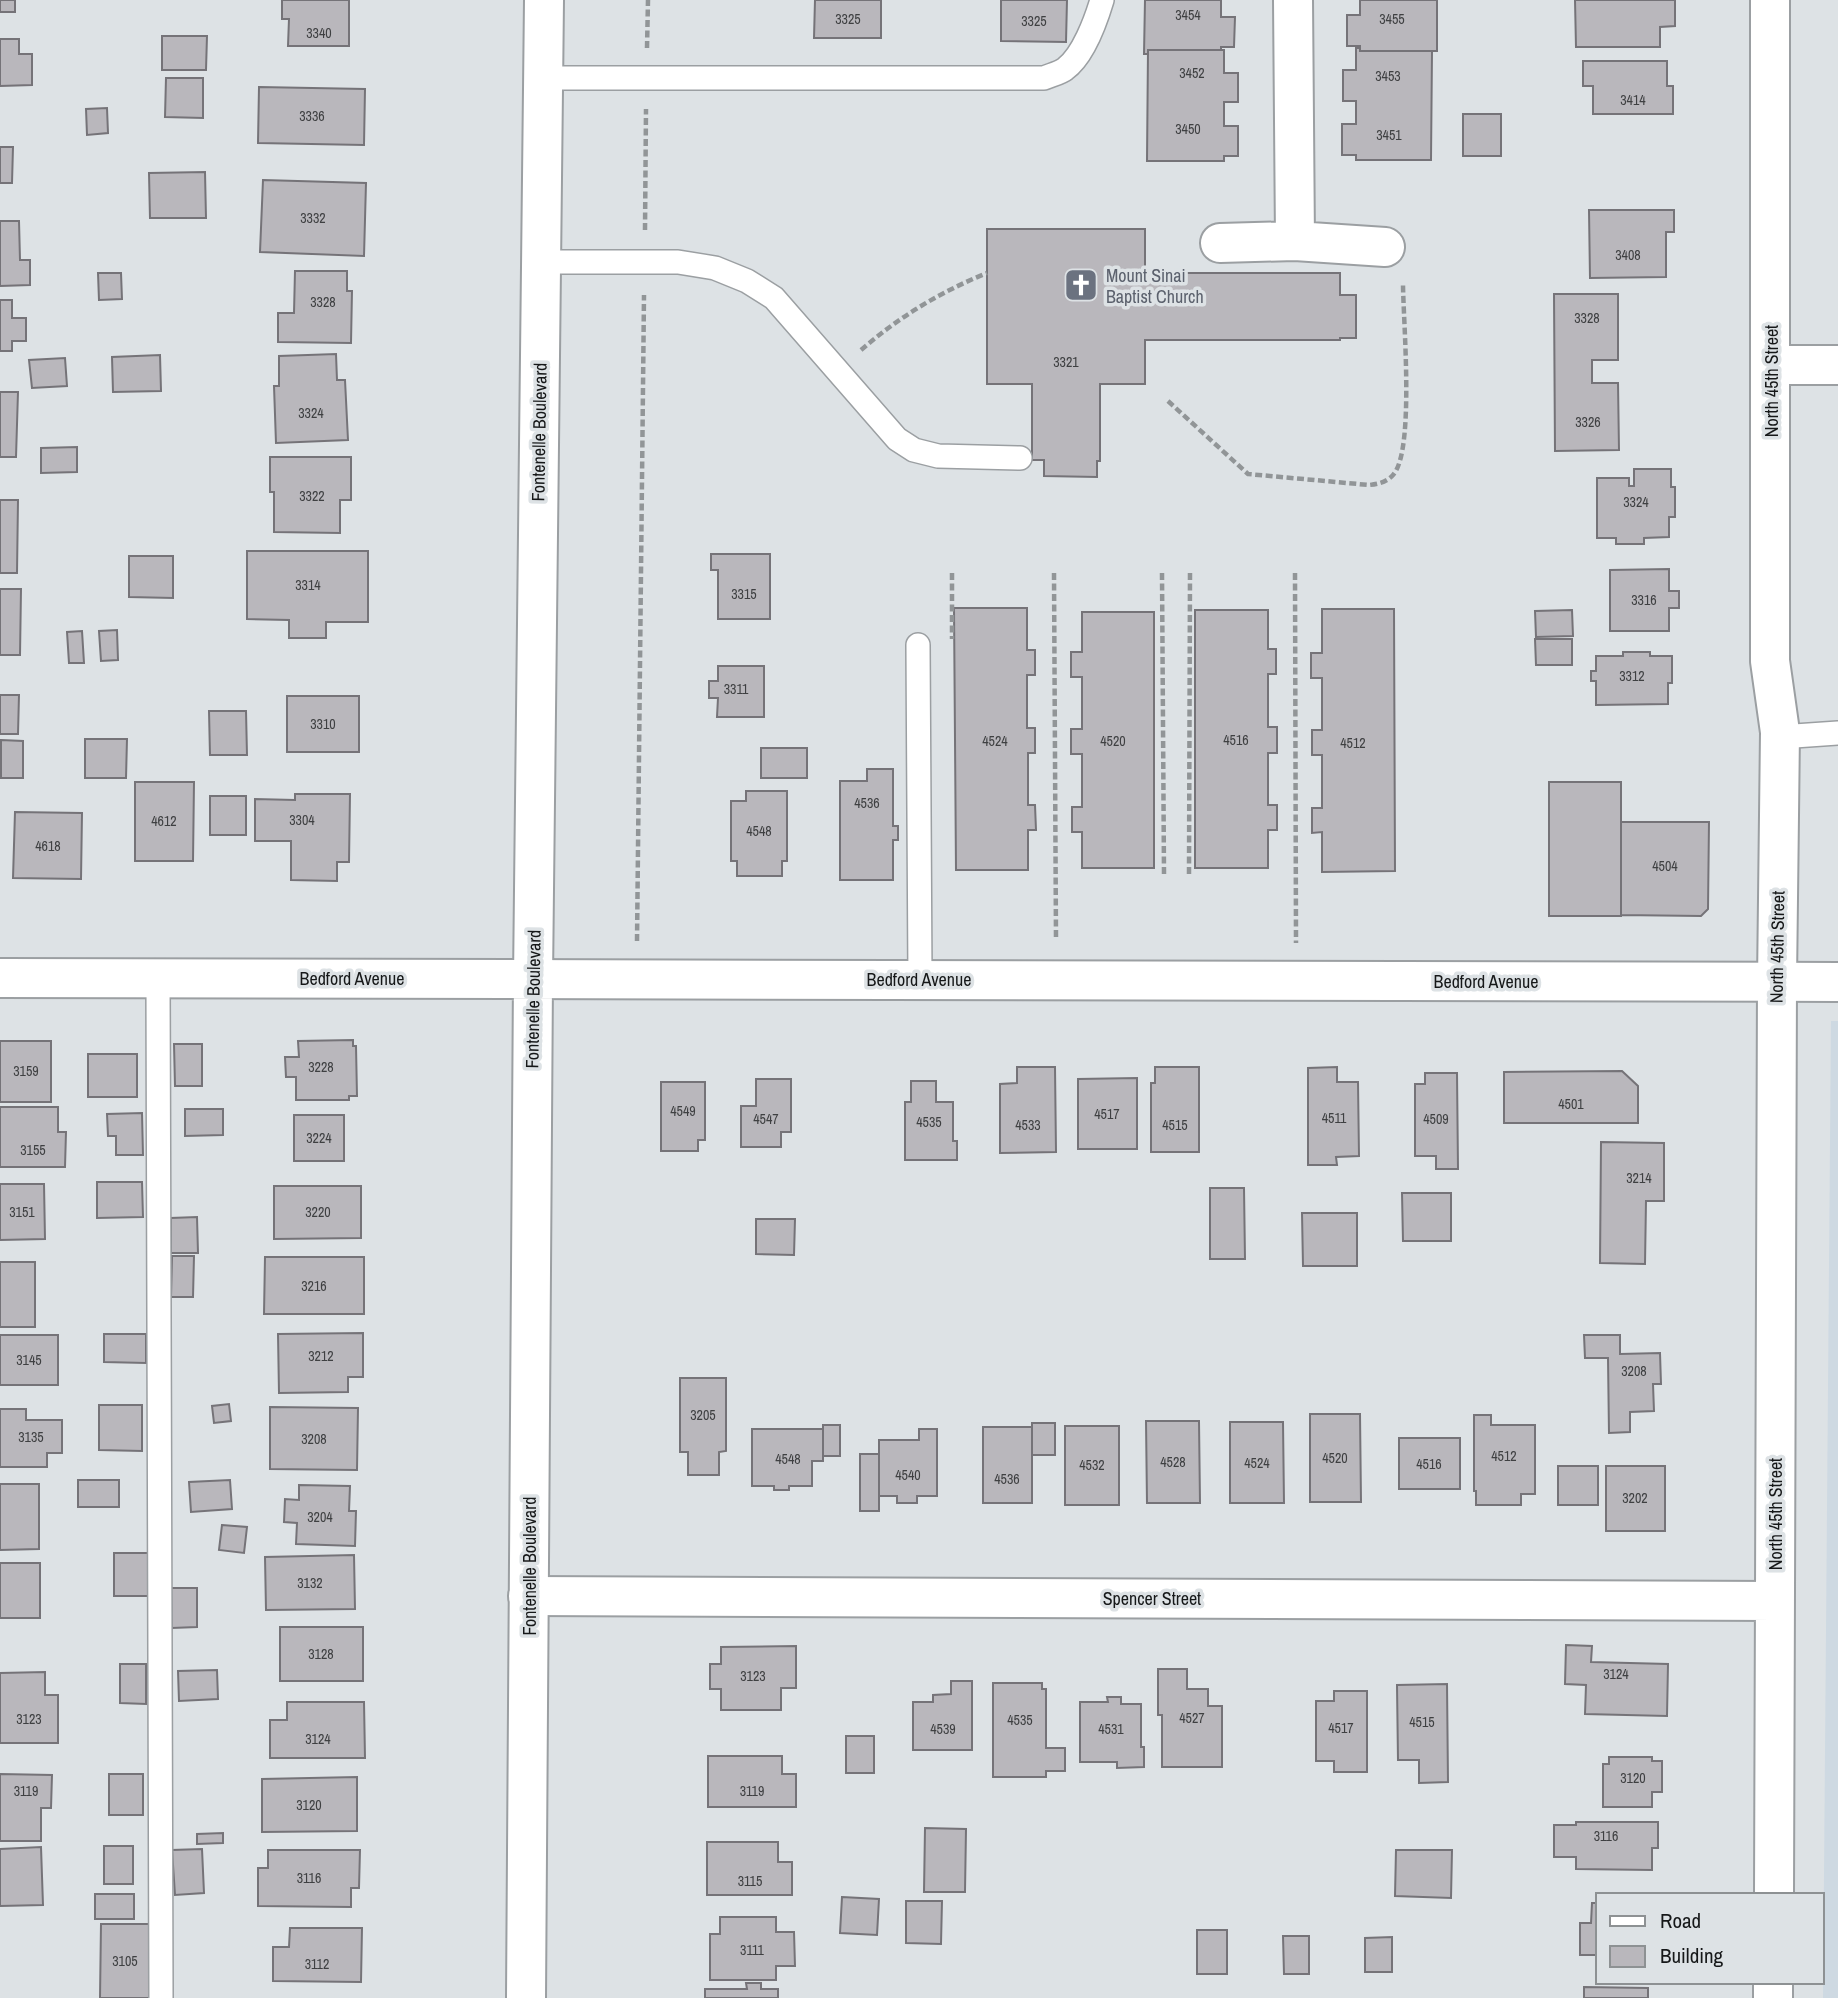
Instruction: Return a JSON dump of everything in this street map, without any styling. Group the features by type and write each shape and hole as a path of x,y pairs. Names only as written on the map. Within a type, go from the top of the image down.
{"street":[{"name":"Fontenelle Boulevard","path":"526,1998 533,979 544,0"},
{"path":"1293,0 1295,242"},
{"name":"North 45th Street","path":"1770,0 1770,661 1780,737 1774,1893"},
{"path":"1220,243 1295,242 1385,247"},
{"path":"1772,365 1838,365"},
{"name":"Bedford Avenue","path":"0,978 1838,982"},
{"name":"Spencer Street","path":"528,1596 1775,1601"}],"lane":[{"path":"544,78 1044,78 1065,69 1079,53 1097,18 1102,0"},
{"path":"541,262 678,262 715,268 747,281 774,298 897,439 914,450 938,456 1020,458"},
{"path":"918,645 920,979"},
{"path":"1780,737 1838,733"},
{"path":"158,978 161,1998"}],"path":[{"path":"636,979 648,0"},
{"path":"1168,401 1248,474 1369,485 1382,483 1394,474 1402,457 1406,431 1402,276 1385,247"},
{"path":"837,371 886,328 953,287 987,273"},
{"path":"1054,573 1056,980"},
{"path":"1162,573 1164,874"},
{"path":"1189,874 1191,573"},
{"path":"1295,573 1297,981"}],"shaded area":[{"path":"1831,1021 1838,1021 1838,1998 1823,1998"}],"building":[{"path":"0,0 15,0 15,12 0,12"},
{"path":"282,0 349,0 349,46 288,46 289,19 282,19"},
{"path":"815,0 881,0 881,38 814,38"},
{"path":"1001,0 1067,0 1066,42 1001,41"},
{"path":"1145,0 1221,0 1221,17 1235,17 1234,47 1221,47 1221,50 1148,50 1148,54 1144,54"},
{"path":"1360,0 1437,0 1437,51 1360,51 1360,46 1347,46 1347,15 1360,15"},
{"path":"1575,0 1675,0 1675,26 1660,27 1660,47 1576,47"},
{"path":"162,36 207,36 206,70 162,70"},
{"path":"0,39 19,39 19,54 32,54 32,85 0,86"},
{"path":"1356,48 1360,48 1360,51 1432,51 1431,160 1356,160 1356,155 1342,155 1342,124 1356,124 1356,101 1343,101 1343,70 1356,70"},
{"path":"1148,50 1224,50 1224,73 1238,73 1238,102 1224,102 1224,126 1238,126 1238,156 1224,156 1224,161 1147,161"},
{"path":"1583,61 1667,61 1667,86 1673,86 1673,114 1593,114 1593,86 1583,86"},
{"path":"166,78 203,78 203,118 165,117"},
{"path":"259,87 365,89 364,145 258,143"},
{"path":"107,108 108,133 87,135 86,109"},
{"path":"1463,114 1501,114 1501,156 1463,156"},
{"path":"0,147 13,147 12,183 0,183"},
{"path":"205,172 206,218 150,218 149,173"},
{"path":"263,180 366,183 364,256 260,252"},
{"path":"1589,210 1674,210 1674,232 1666,232 1666,277 1590,278"},
{"path":"0,221 19,221 20,260 30,260 30,285 0,286"},
{"path":"987,229 1145,229 1145,273 1340,273 1340,295 1356,295 1356,338 1145,340 1145,384 1100,384 1100,461 1097,461 1097,477 1044,476 1044,460 1032,460 1032,384 987,384"},
{"path":"295,271 347,271 347,291 352,291 351,343 278,342 278,313 294,313"},
{"path":"98,273 121,273 122,299 99,300"},
{"path":"1554,294 1618,294 1618,360 1592,360 1592,383 1618,383 1619,450 1555,451"},
{"path":"0,300 12,300 12,318 26,318 26,341 12,341 12,351 0,351"},
{"path":"336,354 337,380 345,380 348,440 276,443 274,386 279,386 279,356"},
{"path":"160,355 161,391 113,392 112,357"},
{"path":"65,358 67,386 32,388 29,360"},
{"path":"0,392 18,392 16,457 0,457"},
{"path":"77,447 77,472 41,473 41,448"},
{"path":"270,457 351,457 351,500 340,500 340,533 274,532 274,492 270,492"},
{"path":"1634,469 1671,469 1671,487 1675,487 1675,517 1669,517 1669,537 1644,538 1644,544 1616,544 1616,538 1597,538 1597,478 1629,478 1629,486 1634,486"},
{"path":"0,500 18,500 17,573 0,573"},
{"path":"247,551 368,551 368,622 326,622 326,638 289,638 289,620 247,619"},
{"path":"711,554 770,554 770,619 718,619 718,570 711,570"},
{"path":"129,556 173,556 173,598 129,597"},
{"path":"1669,569 1669,591 1679,591 1679,608 1669,608 1669,631 1610,631 1610,570"},
{"path":"0,589 21,589 20,655 0,655"},
{"path":"954,608 1027,608 1027,650 1035,650 1035,675 1027,675 1027,728 1035,728 1035,753 1028,753 1028,805 1035,805 1036,830 1028,830 1028,870 956,870"},
{"path":"1322,609 1394,609 1395,871 1322,872 1322,832 1312,833 1312,808 1322,808 1322,755 1312,755 1312,730 1322,730 1322,678 1311,678 1311,653 1322,653"},
{"path":"1195,610 1268,610 1268,649 1276,649 1276,674 1268,674 1268,727 1277,727 1277,753 1268,753 1268,805 1277,805 1277,830 1268,830 1268,868 1195,868"},
{"path":"1572,610 1573,636 1536,637 1535,611"},
{"path":"1082,612 1154,612 1154,868 1082,868 1082,832 1072,832 1072,807 1082,807 1082,754 1071,754 1071,729 1082,729 1082,677 1071,677 1071,652 1082,652"},
{"path":"117,630 118,660 101,661 99,631"},
{"path":"82,631 84,663 69,663 67,632"},
{"path":"1535,639 1572,639 1572,665 1536,665"},
{"path":"1623,652 1650,652 1650,656 1672,656 1672,683 1668,683 1668,704 1596,705 1596,681 1591,681 1591,671 1596,671 1596,656 1623,656"},
{"path":"718,666 764,666 764,717 717,717 718,698 709,698 709,681 718,681"},
{"path":"0,695 19,695 18,734 0,734"},
{"path":"287,696 359,696 359,752 287,752"},
{"path":"209,711 246,711 247,755 210,755"},
{"path":"85,739 127,739 126,778 85,778"},
{"path":"1,740 23,741 23,778 1,778"},
{"path":"761,748 807,748 807,778 761,778"},
{"path":"867,769 893,769 893,826 898,826 898,840 893,840 893,880 840,880 840,781 867,781"},
{"path":"135,782 194,782 193,861 135,861"},
{"path":"1549,782 1621,782 1621,916 1549,916"},
{"path":"746,791 787,791 787,861 782,861 782,876 737,876 737,861 731,861 731,801 746,801"},
{"path":"295,794 350,794 349,862 337,862 337,881 291,880 291,841 255,841 255,799 295,800"},
{"path":"210,796 246,796 246,835 210,835"},
{"path":"15,812 82,813 81,879 13,878"},
{"path":"1621,822 1709,822 1708,909 1701,916 1621,915"},
{"path":"353,1040 353,1046 356,1046 357,1096 349,1096 349,1100 296,1100 296,1077 286,1077 285,1057 299,1057 298,1041"},
{"path":"0,1041 51,1041 51,1102 0,1102"},
{"path":"174,1044 202,1044 202,1086 175,1086"},
{"path":"88,1054 137,1054 137,1097 88,1097"},
{"path":"1017,1067 1055,1067 1056,1152 1000,1153 1000,1084 1017,1083"},
{"path":"1155,1067 1199,1067 1199,1152 1151,1152 1151,1083 1155,1083"},
{"path":"1337,1067 1337,1082 1358,1082 1359,1156 1336,1157 1337,1165 1308,1165 1308,1068"},
{"path":"1622,1071 1638,1086 1638,1123 1504,1123 1504,1072"},
{"path":"1425,1073 1457,1073 1458,1169 1436,1169 1436,1156 1415,1156 1415,1084 1425,1084"},
{"path":"1137,1078 1137,1149 1078,1149 1078,1079"},
{"path":"756,1079 791,1079 791,1132 781,1132 781,1147 741,1147 741,1106 756,1106"},
{"path":"911,1081 936,1081 936,1102 953,1102 953,1141 957,1141 957,1160 905,1160 905,1102 911,1102"},
{"path":"661,1082 705,1082 705,1140 698,1140 698,1151 661,1151"},
{"path":"0,1107 58,1107 58,1132 66,1132 65,1167 0,1167"},
{"path":"185,1109 223,1109 223,1135 185,1136"},
{"path":"142,1113 143,1155 116,1155 116,1136 108,1136 107,1114"},
{"path":"294,1115 344,1115 344,1161 294,1161"},
{"path":"1601,1142 1664,1143 1664,1201 1646,1201 1645,1264 1600,1263"},
{"path":"97,1182 142,1182 143,1217 97,1218"},
{"path":"0,1184 44,1184 45,1239 0,1240"},
{"path":"274,1186 361,1186 361,1238 274,1239"},
{"path":"1210,1188 1244,1188 1245,1259 1210,1259"},
{"path":"1402,1193 1451,1193 1451,1241 1403,1241"},
{"path":"1302,1213 1357,1213 1357,1266 1303,1266"},
{"path":"197,1217 198,1253 171,1253 171,1218"},
{"path":"756,1219 795,1219 794,1255 756,1254"},
{"path":"172,1256 194,1256 193,1297 171,1297"},
{"path":"265,1257 364,1257 364,1314 264,1314"},
{"path":"0,1262 35,1262 35,1327 0,1327"},
{"path":"363,1333 363,1377 348,1377 348,1392 279,1393 278,1334"},
{"path":"104,1334 146,1334 146,1363 104,1362"},
{"path":"0,1335 58,1335 58,1385 0,1385"},
{"path":"1584,1335 1620,1335 1620,1354 1660,1353 1661,1384 1653,1384 1654,1411 1630,1412 1630,1432 1609,1433 1608,1358 1585,1358"},
{"path":"680,1378 726,1378 726,1451 719,1452 719,1475 688,1475 688,1452 680,1452"},
{"path":"229,1404 231,1421 214,1423 212,1406"},
{"path":"99,1405 142,1405 142,1451 99,1450"},
{"path":"270,1407 358,1408 357,1470 270,1469"},
{"path":"0,1409 26,1409 26,1420 62,1420 62,1453 47,1453 47,1467 0,1467"},
{"path":"1310,1414 1360,1414 1361,1502 1310,1502"},
{"path":"1474,1415 1491,1415 1491,1425 1535,1425 1535,1494 1521,1494 1521,1505 1476,1505"},
{"path":"1146,1421 1199,1421 1200,1503 1147,1503"},
{"path":"1230,1422 1283,1422 1284,1503 1230,1503"},
{"path":"1032,1423 1055,1423 1055,1455 1032,1455"},
{"path":"823,1425 840,1425 840,1456 823,1456"},
{"path":"1065,1426 1119,1426 1119,1505 1065,1505"},
{"path":"983,1427 1032,1427 1032,1503 983,1503"},
{"path":"752,1429 823,1429 823,1461 812,1461 812,1486 789,1486 789,1490 774,1490 774,1486 752,1486"},
{"path":"919,1429 937,1429 937,1496 917,1496 917,1503 897,1503 897,1496 879,1496 879,1440 919,1440"},
{"path":"1399,1438 1460,1438 1460,1489 1399,1489"},
{"path":"860,1454 879,1454 879,1511 860,1511"},
{"path":"1558,1466 1598,1466 1598,1505 1558,1505"},
{"path":"1606,1466 1665,1466 1665,1531 1606,1531"},
{"path":"78,1480 119,1480 119,1507 78,1507"},
{"path":"230,1480 232,1509 191,1512 189,1482"},
{"path":"0,1484 39,1484 39,1549 0,1550"},
{"path":"299,1485 350,1486 349,1511 356,1511 355,1546 296,1544 297,1523 284,1522 285,1499 299,1500"},
{"path":"222,1525 247,1527 244,1553 219,1550"},
{"path":"114,1553 150,1553 150,1596 114,1596"},
{"path":"354,1555 355,1609 266,1610 265,1557"},
{"path":"0,1563 40,1563 40,1618 0,1618"},
{"path":"171,1588 197,1588 197,1627 172,1628"},
{"path":"280,1627 363,1627 363,1681 280,1681"},
{"path":"1566,1645 1592,1646 1591,1662 1668,1664 1667,1716 1585,1714 1586,1685 1565,1684"},
{"path":"796,1646 796,1688 781,1688 781,1710 721,1710 721,1689 710,1689 710,1664 721,1664 721,1647"},
{"path":"120,1664 146,1664 146,1704 120,1703"},
{"path":"1158,1669 1187,1669 1187,1689 1208,1689 1208,1706 1222,1706 1222,1767 1162,1767 1162,1715 1158,1715"},
{"path":"217,1670 218,1699 179,1701 178,1671"},
{"path":"45,1672 45,1695 58,1695 58,1743 0,1743 0,1673"},
{"path":"951,1681 972,1681 972,1750 913,1750 913,1702 933,1702 933,1695 951,1694"},
{"path":"993,1683 1042,1683 1042,1689 1046,1689 1046,1748 1065,1748 1065,1771 1046,1771 1046,1777 993,1777"},
{"path":"1447,1684 1448,1782 1419,1783 1419,1760 1398,1760 1397,1685"},
{"path":"1334,1691 1367,1691 1367,1772 1334,1772 1334,1761 1316,1761 1316,1701 1334,1701"},
{"path":"1107,1697 1121,1697 1121,1704 1141,1704 1144,1767 1117,1768 1117,1762 1080,1762 1080,1702 1108,1702"},
{"path":"287,1702 364,1702 365,1758 270,1758 270,1720 287,1720"},
{"path":"846,1736 874,1736 874,1773 846,1773"},
{"path":"708,1756 782,1756 782,1774 796,1774 796,1807 708,1807"},
{"path":"1609,1757 1652,1757 1652,1761 1662,1761 1662,1792 1652,1792 1652,1807 1603,1807 1603,1764 1609,1764"},
{"path":"0,1774 52,1775 51,1808 41,1808 41,1841 0,1841"},
{"path":"109,1774 143,1774 143,1815 109,1815"},
{"path":"357,1777 357,1831 262,1832 262,1779"},
{"path":"1576,1822 1658,1822 1658,1848 1652,1848 1652,1870 1576,1869 1576,1857 1554,1857 1554,1825 1576,1825"},
{"path":"925,1828 966,1829 965,1892 924,1892"},
{"path":"223,1833 223,1843 197,1844 197,1834"},
{"path":"707,1842 778,1842 778,1862 792,1862 792,1895 707,1895"},
{"path":"104,1846 133,1846 133,1884 104,1884"},
{"path":"41,1847 43,1905 0,1906 0,1849"},
{"path":"202,1849 204,1893 175,1895 172,1850"},
{"path":"268,1850 360,1850 359,1888 351,1888 351,1907 258,1906 258,1868 268,1868"},
{"path":"1396,1850 1452,1850 1451,1898 1395,1896"},
{"path":"95,1894 134,1894 134,1919 95,1919"},
{"path":"842,1897 879,1899 877,1935 840,1933"},
{"path":"906,1901 942,1901 941,1944 906,1943"},
{"path":"1592,1903 1596,1903 1596,1955 1580,1955 1580,1923 1591,1923"},
{"path":"720,1917 776,1917 776,1932 794,1932 795,1966 776,1966 776,1980 710,1980 710,1934 720,1934"},
{"path":"101,1924 150,1924 149,1998 100,1998"},
{"path":"290,1928 362,1928 361,1982 273,1981 273,1947 289,1947"},
{"path":"1197,1930 1227,1930 1227,1974 1197,1974"},
{"path":"1283,1936 1309,1936 1309,1974 1284,1974"},
{"path":"1392,1937 1392,1972 1365,1972 1365,1938"},
{"path":"746,1983 761,1983 761,1989 778,1989 778,1998 705,1998 705,1989 747,1989"},
{"path":"1584,1987 1648,1988 1648,1998 1584,1998"}],"place":[{"name":"Mount Sinai Baptist Church","path":"1081,285"}]}
